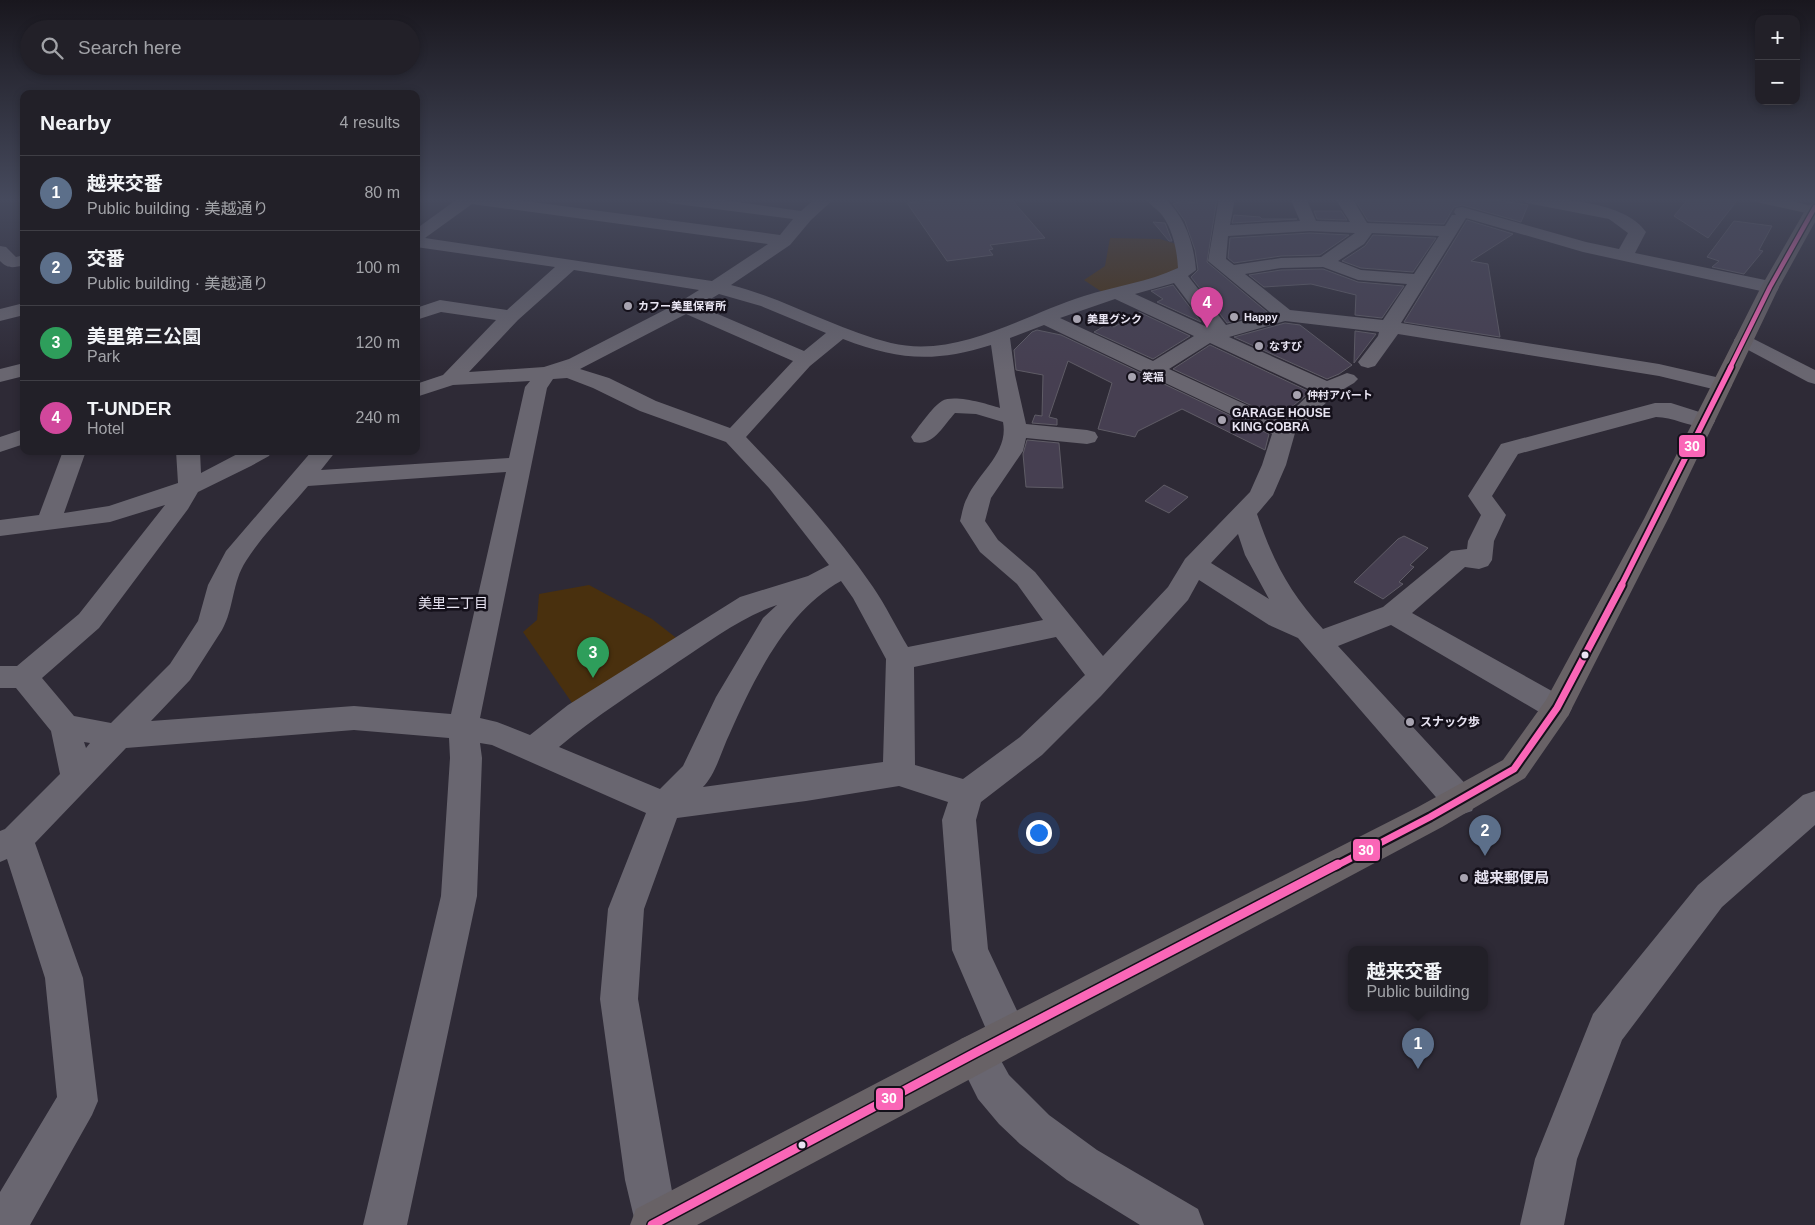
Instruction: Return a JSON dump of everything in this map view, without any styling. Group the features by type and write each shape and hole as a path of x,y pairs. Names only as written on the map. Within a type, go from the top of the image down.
{"highway":[{"path":"654,1224 992,1044 1460,801 1514,769 1557,708 1656,519 1721,384 1788,255"}],"street":[{"path":"5,255 12,263 20,261"},
{"path":"504,255 716,287 776,306 839,332 895,350 921,352 955,349 1000,337 1072,306 1160,282 1182,268 1325,262 1358,275 1420,280"},
{"path":"385,1225 459,896 466,758 463,727 536,387 547,373 576,364 685,307 763,255"},
{"path":"1181,255 1182,268 1214,334"},
{"path":"1223,255 1224,266 1285,315"},
{"path":"1325,262 1335,255"},
{"path":"1368,362 1388,338 1389,327 1436,255"},
{"path":"1621,255 1770,287"},
{"path":"450,379 511,316 569,265"},
{"path":"1117,293 1214,334 1327,389"},
{"path":"420,313 440,306 511,316"},
{"path":"685,307 806,359"},
{"path":"0,315 20,310"},
{"path":"1154,370 1214,334 1285,315 1389,327 1659,370 1721,384"},
{"path":"1045,318 1284,431"},
{"path":"734,437 806,359 839,332"},
{"path":"1000,337 1004,374 1014,424 1012,451 978,498 972,521 989,546 1026,578 1102,675"},
{"path":"1744,340 1815,378"},
{"path":"0,376 20,370"},
{"path":"420,390 450,379 570,372 601,382 648,406 734,437 777,483 831,575 864,594 900,659 899,773"},
{"path":"1182,1225 1110,1183 1036,1130 995,1089 992,1044 970,950 959,820 967,794 1032,746 1102,675 1178,593 1194,566 1261,495 1274,465 1284,431 1327,389 1347,379"},
{"path":"922,437 949,406 977,408 1014,424 1087,437"},
{"path":"1194,566 1313,637 1393,614 1460,557 1479,560 1481,541 1494,515 1480,496 1509,449 1655,410 1671,410 1704,420"},
{"path":"0,444 20,437"},
{"path":"49,521 74,455"},
{"path":"78,778 65,727 12,677 89,620 152,541 190,485 188,455"},
{"path":"0,528 108,514 150,503 253,455"},
{"path":"5,1225 78,1101 64,978 8,843 78,778 180,672 212,623 221,585 235,557 321,455"},
{"path":"300,479 518,464"},
{"path":"1244,512 1258,555 1278,590 1313,637 1460,801"},
{"path":"534,750 579,714 684,644 750,604 831,575"},
{"path":"654,1224 620,999 626,909 665,806 695,775 727,705 773,625 831,575"},
{"path":"1393,614 1557,708"},
{"path":"900,659 1062,626"},
{"path":"65,727 119,736 354,718 463,727 497,734 665,806 806,788 899,773 967,794"},
{"path":"1542,1225 1556,1159 1607,1028 1710,896 1815,804"}],"shaded area":[{"path":"1107,255 1178,255 1180,267 1159,278 1102,292 1084,280 1105,266"},
{"path":"589,585 652,619 684,644 579,713 523,632 537,620 539,594"}],"building":[{"path":"943,255 992,255 947,261"},
{"path":"1196,255 1208,255 1207,262 1267,312 1227,323 1191,277 1198,270"},
{"path":"1228,255 1313,255 1281,256 1234,263 1228,258"},
{"path":"1351,255 1424,255 1413,272 1361,268 1342,261"},
{"path":"1445,255 1480,255 1471,261 1488,264 1500,337 1404,322"},
{"path":"1708,255 1760,255 1744,274 1712,267 1719,261 1707,257"},
{"path":"1323,269 1358,282 1404,286 1382,318 1355,315 1356,295 1311,284 1264,287 1249,275 1281,270"},
{"path":"1173,285 1201,322 1157,302 1163,299 1151,291"},
{"path":"1139,312 1190,336 1153,359 1094,332 1108,324 1114,327"},
{"path":"1285,323 1300,325 1352,365 1339,374 1327,379 1234,337"},
{"path":"1037,330 1061,335 1269,434 1265,450 1182,409 1138,431 1135,437 1098,429 1112,383 1068,361 1049,417 1057,419 1057,425 1032,423 1035,415 1042,416 1043,375 1016,370 1014,350 1032,332"},
{"path":"1355,331 1376,334 1354,363"},
{"path":"1210,345 1310,392 1278,418 1173,369"},
{"path":"1027,440 1059,443 1063,488 1026,487 1023,454"},
{"path":"1164,485 1188,497 1169,513 1145,501"},
{"path":"1404,536 1428,548 1410,565 1414,567 1399,582 1403,584 1383,599 1354,582 1398,539"}],"transit line":[{"name":"30","path":"652,1225 975,1053 1430,817 1514,769 1557,708 1656,519 1770,287 1788,255"}],"place":[{"name":"カフー美里保育所","path":"628,306"},
{"name":"Happy","path":"1234,317"},
{"name":"美里グシク","path":"1077,319"},
{"name":"T-UNDER","path":"1207,328"},
{"name":"なすび","path":"1259,346"},
{"name":"笑福","path":"1132,377"},
{"name":"仲村アパート","path":"1297,395"},
{"name":"GARAGE HOUSE KING COBRA","path":"1222,420"},
{"name":"美里第三公園","path":"593,678"},
{"name":"スナック歩","path":"1410,722"},
{"name":"交番","path":"1485,856"},
{"name":"越来郵便局","path":"1464,878"},
{"name":"越来交番","path":"1418,1069"}],"district":[{"name":"美里二丁目","path":"453,603"}]}
